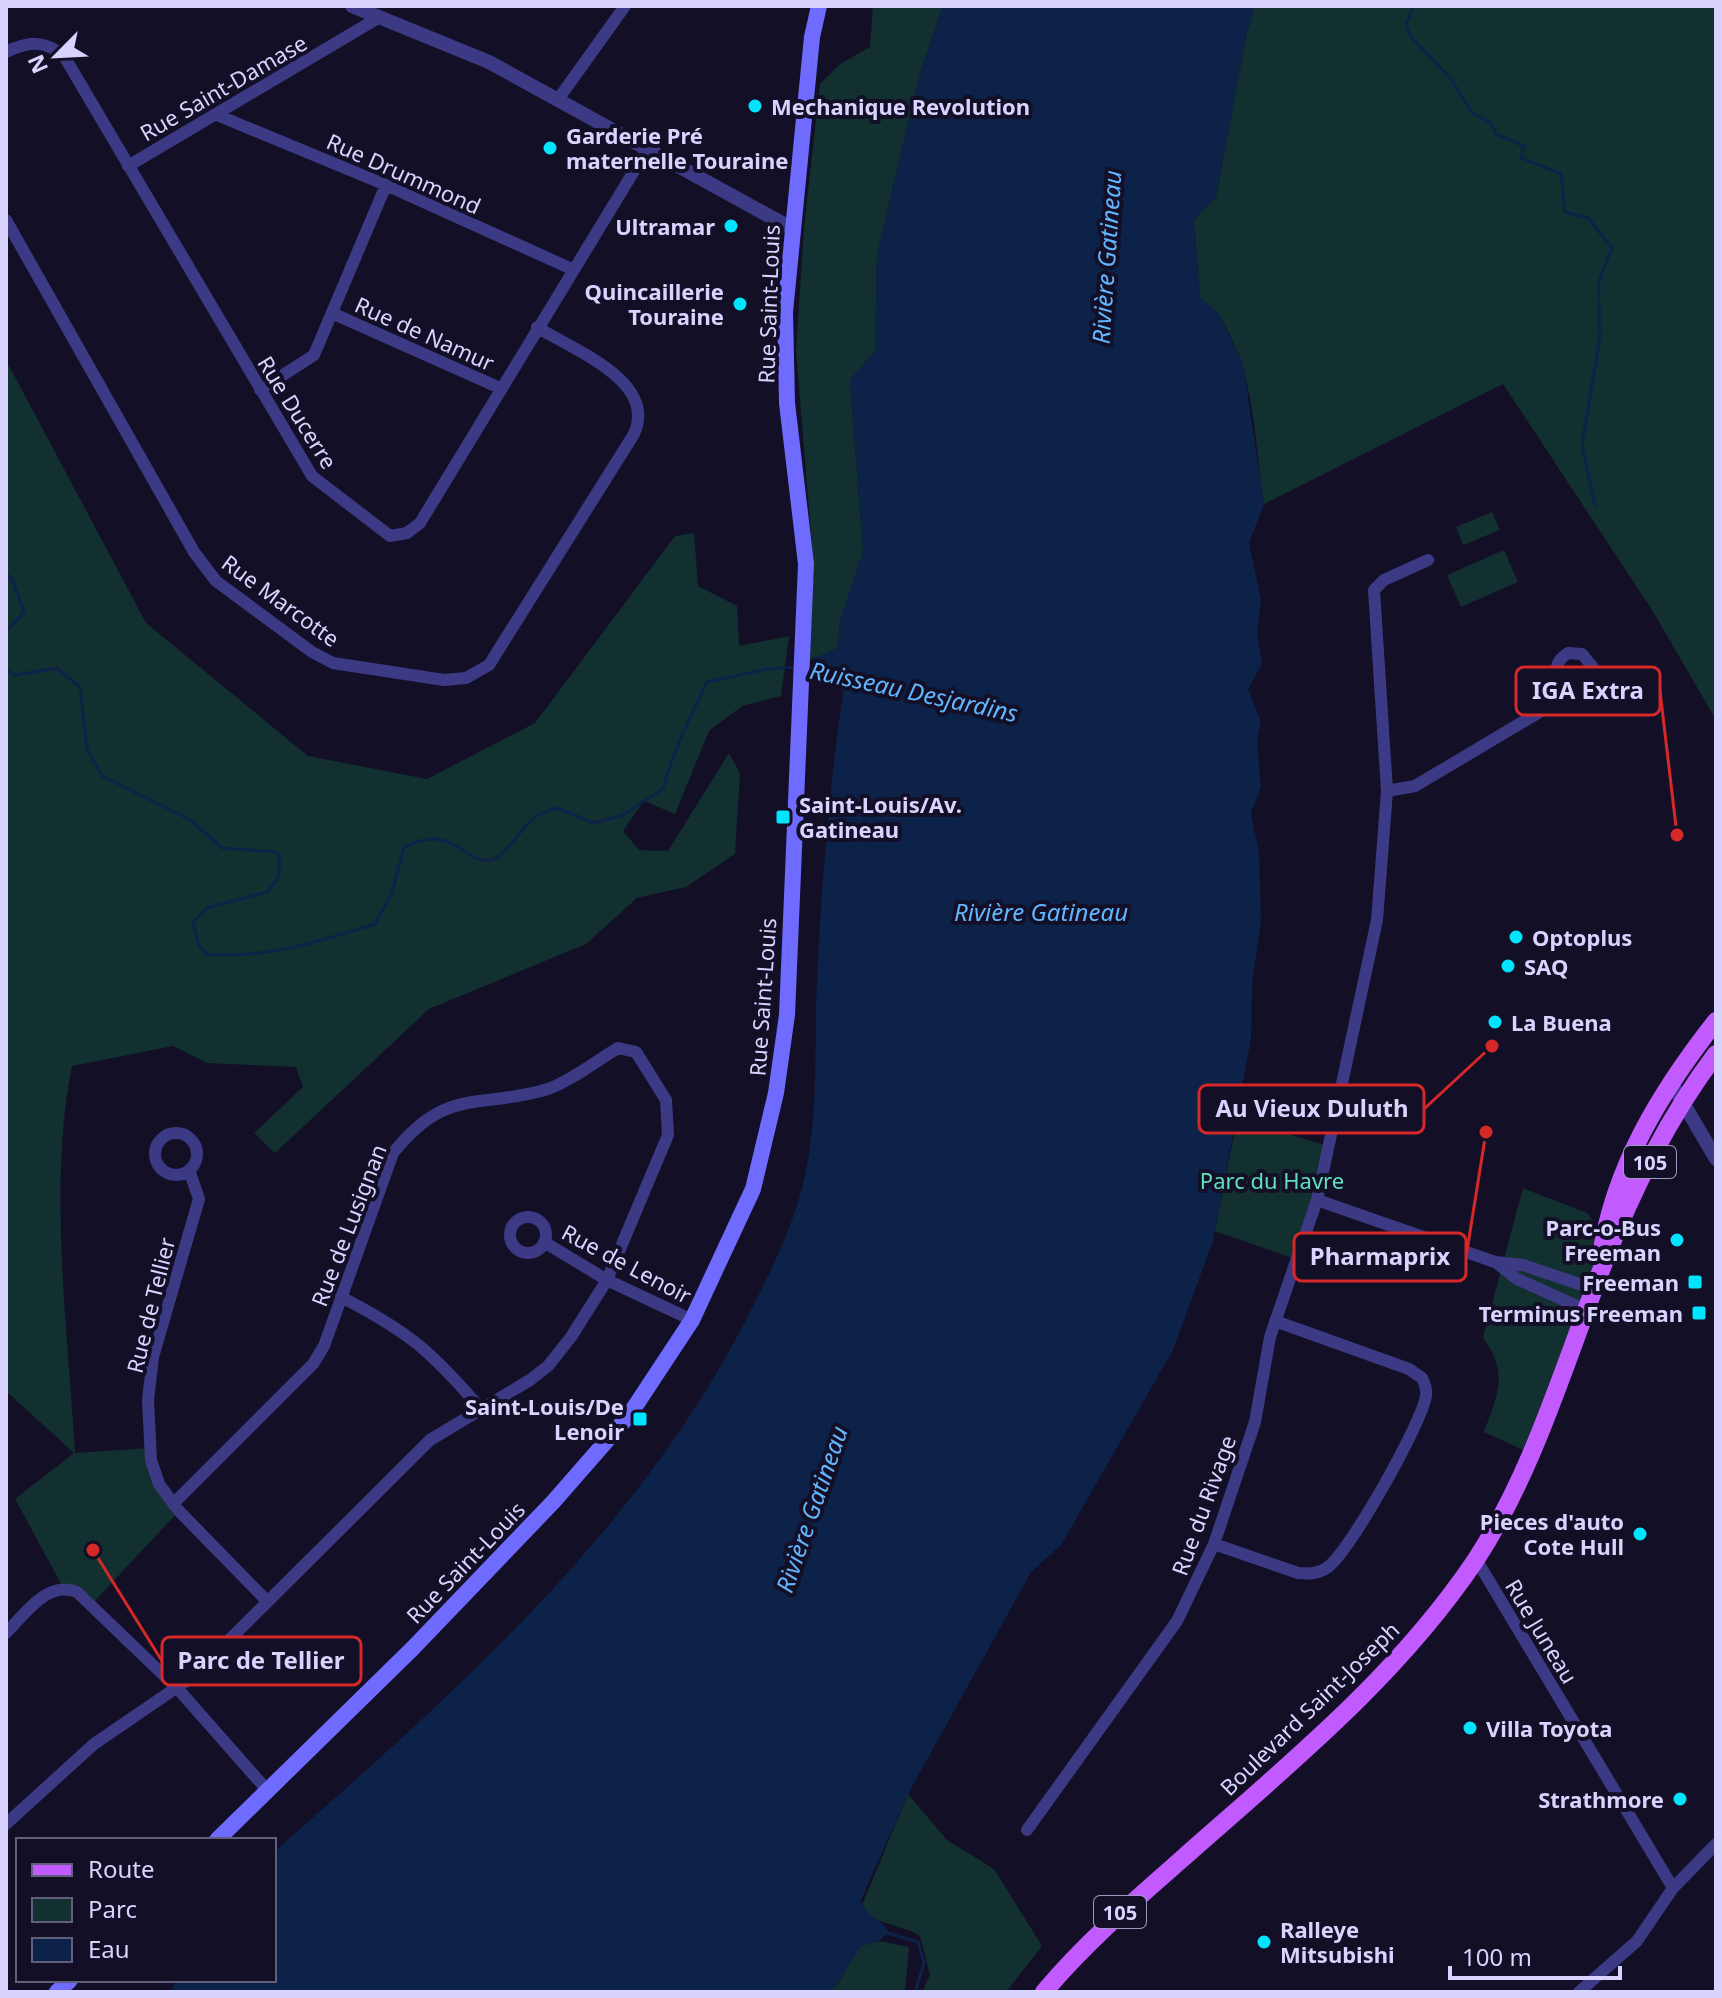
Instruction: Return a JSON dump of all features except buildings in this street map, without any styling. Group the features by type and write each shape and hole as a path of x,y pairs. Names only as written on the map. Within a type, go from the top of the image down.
{"main road":[{"name":"Rue Saint-Louis","path":"219,1838 413,1648 554,1501 630,1414 692,1320 753,1189 776,1093 788,993 805,547 790,431 784,353 791,228 812,37 819,6"},
{"name":"Boulevard Saint-Joseph","path":"1596,1284 1616,1189 1639,1138 1671,1082 1716,1021"},
{"name":"Boulevard Saint-Joseph","path":"1044,1992 1105,1926 1386,1674 1418,1639 1476,1559 1512,1495 1596,1284 1652,1158 1681,1104 1716,1054"}],"street":[{"path":"352,6 489,62 791,228"},
{"path":"559,98 625,6"},
{"name":"Rue Saint-Damase","path":"128,166 378,18"},
{"name":"Rue Ducerre","path":"6,52 33,43 44,44 64,56 318,484 390,536 407,533 420,523 648,148"},
{"name":"Rue Drummond","path":"217,115 386,185 574,270"},
{"path":"260,390 310,360 334,314 386,185"},
{"name":"Rue Marcotte","path":"6,220 206,571 312,652 344,666 455,680 489,665 634,434 639,408 628,384 537,327"},
{"name":"Rue de Namur","path":"334,314 500,388"},
{"name":"Rue du Rivage","path":"1027,1830 1177,1621 1214,1544 1260,1405 1264,1360 1317,1200 1377,920 1387,791 1374,590 1384,580 1428,560"},
{"path":"1387,791 1415,786 1565,696"},
{"name":"Rue de Lusignan","path":"6,1824 94,1744 178,1689 430,1440 513,1392 548,1366 571,1337 607,1280 668,1135 666,1100 636,1052 618,1048 548,1089 476,1099 425,1121 393,1153 324,1346 313,1364 173,1504"},
{"path":"1671,1082 1681,1104 1716,1159"},
{"name":"Rue de Tellier","path":"189,1170 199,1199 153,1357 148,1400 151,1460 159,1484 173,1504 266,1600"},
{"path":"1317,1200 1495,1262 1523,1265 1596,1284"},
{"name":"Rue de Lenoir","path":"544,1242 607,1280 692,1320"},
{"path":"1495,1262 1517,1279 1586,1310"},
{"path":"341,1297 401,1329 424,1347 481,1409"},
{"path":"1214,1544 1298,1573 1313,1574 1325,1569 1355,1531 1397,1459 1424,1400 1422,1378 1409,1369 1275,1321"},
{"name":"Rue Juneau","path":"1476,1559 1673,1888"},
{"path":"6,1633 42,1597 57,1590 71,1589 85,1598 178,1689 267,1790"},
{"path":"1579,1992 1637,1941 1673,1888 1716,1844"}],"green space":[{"path":"873,6 943,6 920,73 877,255 875,352 850,380 863,551 840,621 838,648 822,658 807,659 814,571 796,351 804,227 820,84 840,64 870,47"},
{"path":"1255,6 1716,6 1716,720 1652,610 1503,384 1264,504 1254,422 1242,364 1232,338 1218,316 1200,298 1194,220 1216,197 1246,36"},
{"path":"6,360 146,623 308,756 427,779 535,723 675,536 694,533 698,586 737,606 739,646 789,636 781,696 742,706 709,731 675,814 644,801 623,831 639,850 668,851 729,753 740,773 735,854 686,887 637,898 586,944 429,1009 275,1153 254,1133 303,1087 296,1067 207,1063 173,1046 72,1066 61,1159 61,1208 75,1453 149,1448 151,1461 179,1511 91,1605 64,1589 15,1499 74,1453 6,1391"},
{"path":"1492,512 1500,530 1463,545 1456,527"},
{"path":"1504,550 1518,582 1461,607 1447,575"},
{"name":"Parc du Havre","path":"1237,1119 1328,1146 1298,1260 1215,1231"},
{"path":"1523,1188 1587,1213 1604,1235 1530,1453 1484,1432 1497,1395 1498,1373 1496,1362 1483,1338"},
{"path":"908,1794 947,1840 994,1869 1042,1946 1006,1992 922,1992 930,1975 920,1936 881,1921 862,1905"},
{"path":"879,1941 909,1947 905,1992 825,1992 837,1985 860,1946"}],"water":[{"name":"Rivière Gatineau","path":"943,6 1255,6 1246,36 1216,197 1194,220 1200,298 1218,312 1243,363 1264,504 1249,543 1261,600 1257,633 1262,664 1248,689 1261,722 1257,740 1261,787 1251,813 1259,853 1261,920 1252,985 1251,1039 1213,1241 1173,1350 1061,1545 1031,1572 908,1794 861,1900 866,1911 888,1932 879,1941 860,1947 837,1985 825,1992 172,1992 174,1982 276,1982 276,1850 475,1669 598,1538 653,1468 704,1393 749,1314 789,1229 801,1193 812,1126 821,906 843,693 836,682 811,675 813,658 838,648 840,621 863,551 850,380 875,351 877,255 920,73"}],"waterway":[{"path":"1414,6 1406,24 1411,37 1451,79 1472,113 1491,123 1496,134 1524,146 1521,158 1561,174 1565,212 1588,218 1612,248 1599,280 1599,296"},
{"path":"1595,506 1582,445 1600,337 1599,302"},
{"name":"Ruisseau Desjardins","path":"6,574 12,578 24,612 6,632"},
{"name":"Ruisseau Desjardins","path":"6,670 16,675 57,668 80,687 87,749 102,776 189,819 222,848 276,852 280,858 278,878 267,892 207,908 193,923 199,945 206,954 228,955 292,948 375,924 392,893 404,847 436,839 447,841 480,860 490,860 503,853 535,817 549,811 558,808 593,823 621,816 663,789 677,747 707,682 767,669 798,667"},
{"path":"884,1932 918,1942 924,1963 915,1992"}],"place":[{"name":"Mechanique Revolution","path":"755,106"},
{"name":"Garderie Pré maternelle Touraine","path":"550,148"},
{"name":"Ultramar","path":"731,226"},
{"name":"Quincaillerie Touraine","path":"740,304"},
{"name":"Saint-Louis/Av. Gatineau","path":"783,817"},
{"name":"IGA Extra","path":"1677,835"},
{"name":"Optoplus","path":"1516,937"},
{"name":"SAQ","path":"1508,966"},
{"name":"La Buena","path":"1495,1022"},
{"name":"Au Vieux Duluth","path":"1492,1046"},
{"name":"Pharmaprix","path":"1486,1132"},
{"name":"Parc-o-Bus Freeman","path":"1677,1240"},
{"name":"Freeman","path":"1695,1282"},
{"name":"Terminus Freeman","path":"1699,1313"},
{"name":"Saint-Louis/De Lenoir","path":"640,1419"},
{"name":"Pieces d'auto Cote Hull","path":"1640,1534"},
{"name":"Parc de Tellier","path":"93,1550"},
{"name":"Villa Toyota","path":"1470,1728"},
{"name":"Strathmore","path":"1680,1799"},
{"name":"Ralleye Mitsubishi","path":"1264,1942"}]}
